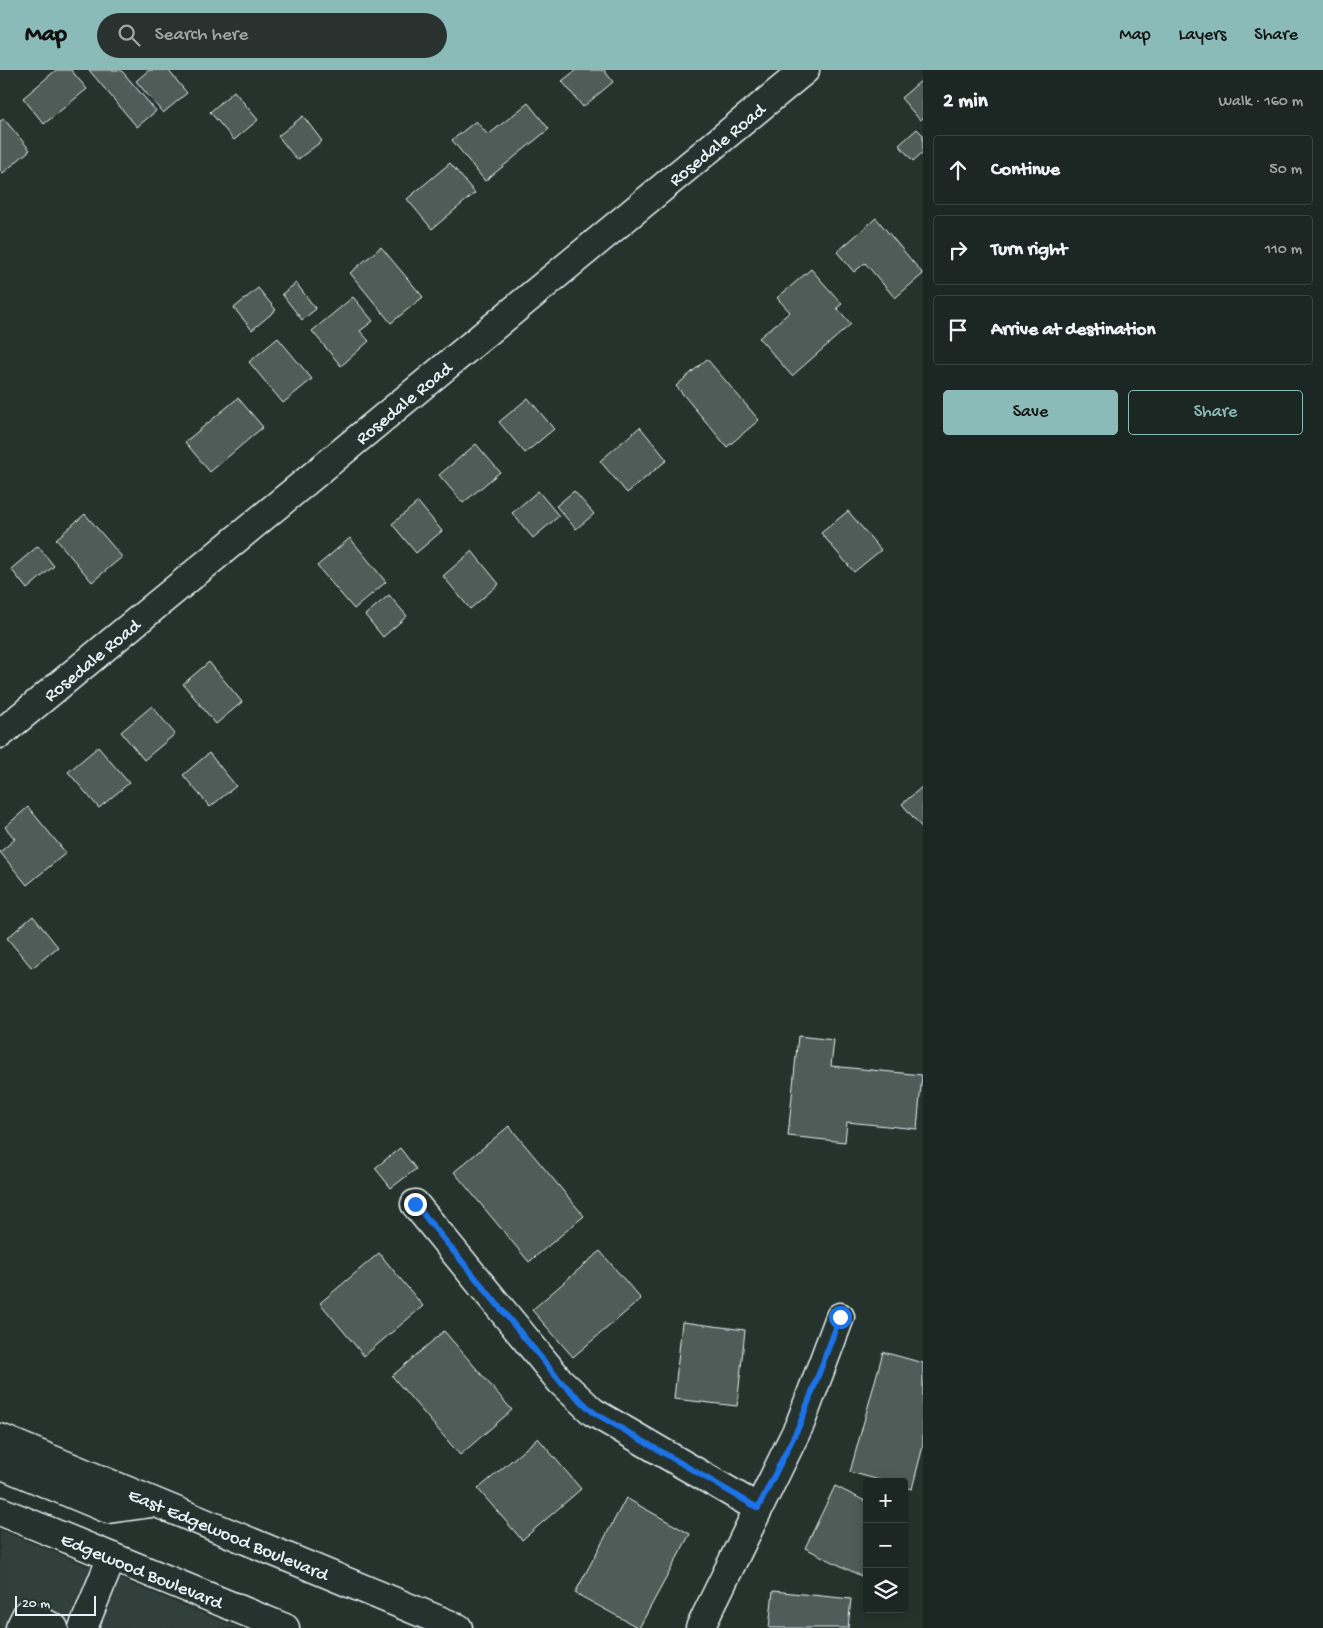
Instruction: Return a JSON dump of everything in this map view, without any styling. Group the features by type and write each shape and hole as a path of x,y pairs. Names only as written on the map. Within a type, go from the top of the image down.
{"street":[{"name":"Rosedale Road","path":"0,734 805,70"},
{"path":"415,1204 560,1381 593,1412 758,1508"},
{"path":"700,1628 800,1424 840,1317"},
{"name":"East Edgewood Boulevard","path":"0,1438 458,1628"},
{"path":"0,1464 108,1509 153,1502"},
{"name":"Edgewood Boulevard","path":"0,1511 285,1628"},
{"path":"83,1628 112,1557"},
{"path":"20,1628 27,1614 54,1628"}],"shaded area":[{"path":"0,1530 238,1628 0,1628"}],"building":[{"path":"56,70 71,70 87,89 44,124 23,98"},
{"path":"89,70 121,70 156,111 137,127"},
{"path":"149,70 168,70 187,93 163,113 136,81"},
{"path":"576,70 604,70 613,82 583,107 562,81"},
{"path":"923,79 923,118 920,120 901,98"},
{"path":"234,91 258,120 234,140 210,112"},
{"path":"528,103 549,129 485,181 452,140 476,121 488,135"},
{"path":"303,116 322,141 297,160 278,136"},
{"path":"4,119 30,150 3,173 0,170 0,121"},
{"path":"917,129 923,135 923,152 913,161 899,145"},
{"path":"450,163 475,193 432,229 407,199"},
{"path":"876,218 923,274 895,298 865,263 854,272 837,252"},
{"path":"381,247 423,297 391,323 350,273"},
{"path":"811,269 842,304 837,308 851,324 792,376 759,338 790,312 777,298"},
{"path":"296,283 316,309 302,320 282,294"},
{"path":"258,288 276,310 252,330 234,308"},
{"path":"353,297 373,321 360,331 369,341 341,366 312,331"},
{"path":"278,338 312,379 283,403 249,362"},
{"path":"707,359 759,420 727,447 676,386"},
{"path":"238,398 263,427 210,472 185,442"},
{"path":"528,398 554,429 525,453 499,422"},
{"path":"640,427 667,460 627,493 600,461"},
{"path":"476,444 500,472 463,503 439,475"},
{"path":"538,491 559,516 533,538 512,513"},
{"path":"574,491 594,514 576,529 556,506"},
{"path":"418,502 442,531 416,553 392,524"},
{"path":"848,511 881,550 854,572 821,533"},
{"path":"85,514 122,557 92,582 56,539"},
{"path":"350,538 386,582 354,609 317,566"},
{"path":"38,546 54,566 27,589 11,569"},
{"path":"472,551 499,584 470,609 443,576"},
{"path":"389,595 407,616 383,637 365,615"},
{"path":"209,662 242,702 216,724 183,684"},
{"path":"152,706 175,734 144,760 121,732"},
{"path":"98,747 129,783 99,808 68,772"},
{"path":"209,753 236,786 210,807 183,775"},
{"path":"923,786 923,829 902,804"},
{"path":"28,807 66,853 27,885 0,852 15,839 5,827"},
{"path":"33,916 58,947 32,968 7,938"},
{"path":"798,1036 834,1040 831,1066 922,1075 917,1129 847,1122 845,1142 788,1136"},
{"path":"509,1126 584,1216 529,1262 454,1172"},
{"path":"400,1148 416,1169 391,1188 375,1168"},
{"path":"600,1251 641,1299 573,1357 532,1310"},
{"path":"379,1253 423,1306 364,1356 320,1303"},
{"path":"682,1322 745,1330 737,1406 674,1399"},
{"path":"444,1331 512,1410 460,1455 392,1376"},
{"path":"883,1352 923,1363 923,1446 912,1489 908,1488 908,1478 872,1478 850,1472"},
{"path":"538,1438 581,1489 522,1540 478,1489"},
{"path":"835,1486 863,1500 863,1577 805,1548"},
{"path":"626,1498 690,1534 639,1628 575,1593"},
{"path":"773,1591 851,1599 848,1628 769,1628"}],"route":[{"path":"415,1204 560,1381 593,1412 758,1508 800,1424 840,1317"}]}
